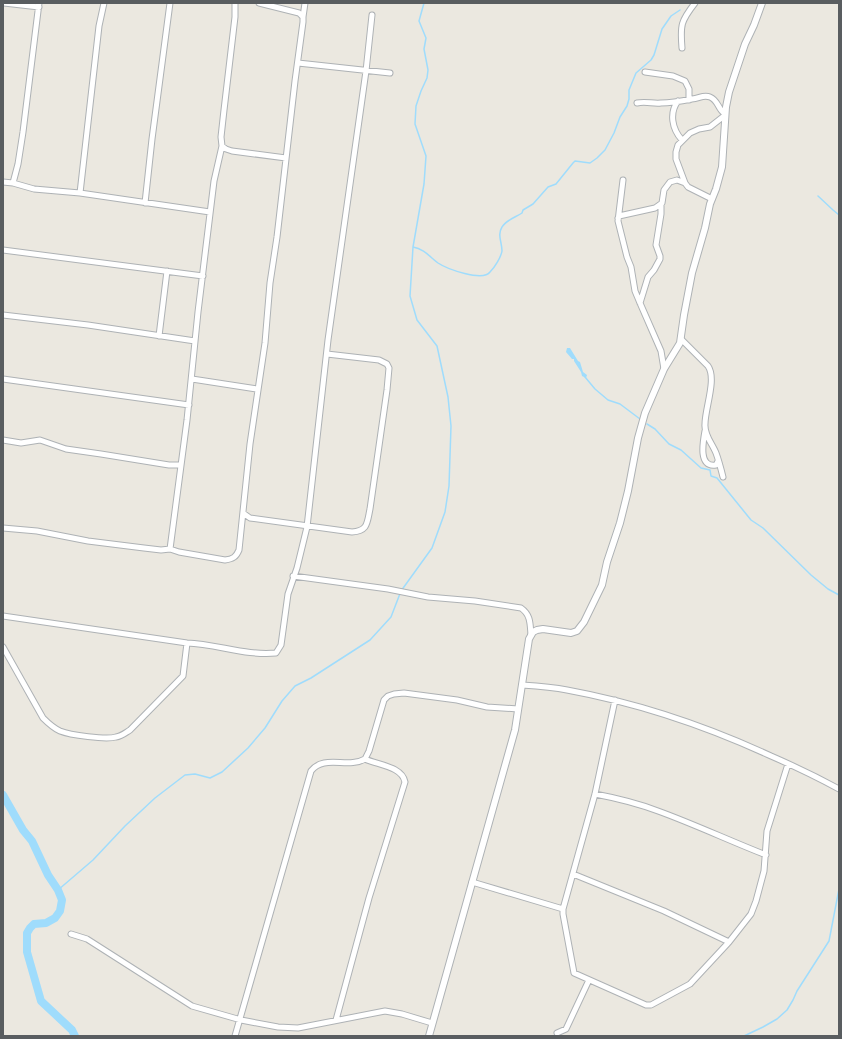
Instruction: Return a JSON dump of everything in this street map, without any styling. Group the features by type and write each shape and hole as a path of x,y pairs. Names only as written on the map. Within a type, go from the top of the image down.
{"street":[{"path":"4,3 39,5 24,132 13,183"},
{"path":"80,193 99,26 104,3"},
{"path":"145,203 170,3"},
{"path":"170,549 192,379 195,340 214,181 222,146 221,137 235,17 235,3"},
{"path":"259,3 299,13 302,16"},
{"path":"3,528 37,531 144,548 161,550 170,549 225,560 232,559 236,556 239,550 250,444 265,343 270,283 303,22 302,16 305,3"},
{"path":"682,48 681,34 683,20 695,3"},
{"path":"531,635 537,630 543,629 571,633 577,631 584,622 600,592 628,492 643,419 664,369 678,349 681,339 692,273 723,159 724,115 729,92 762,3"},
{"path":"3,616 207,645 249,653 276,653 279,650 288,594 297,568 307,527 327,354 366,71 372,15"},
{"path":"298,63 390,73"},
{"path":"645,72 673,76 684,81 688,89 689,100"},
{"path":"637,103 647,101 661,103 689,100 703,96 711,98 716,102 724,115"},
{"path":"678,101 673,109 672,116 676,132 682,140"},
{"path":"712,198 688,187 676,159 676,152 678,145 690,133 698,129 710,127 724,115"},
{"path":"222,146 232,151 286,158"},
{"path":"622,180 618,218 627,257 632,267 632,278 640,303 661,351 664,369"},
{"path":"640,303 648,277 660,259 656,244 664,190 670,182 677,180 685,183"},
{"path":"3,182 13,183 34,189 80,193 210,212"},
{"path":"618,218 620,216 652,208 661,204"},
{"path":"3,250 203,276"},
{"path":"159,336 167,271"},
{"path":"3,315 195,340"},
{"path":"681,339 702,359 711,371 702,454 708,464 712,466 716,465 718,461"},
{"path":"243,513 250,518 307,527 352,532 360,531 365,528 370,509 387,390 388,368 387,364 383,361 327,354"},
{"path":"3,379 189,404"},
{"path":"192,379 257,389"},
{"path":"705,430 716,454 723,477"},
{"path":"3,440 21,443 40,440 66,449 169,465 181,465"},
{"path":"293,576 388,589 424,597 475,601 522,608 530,617 531,635 527,646 514,730 429,1036"},
{"path":"3,647 47,723 61,731 69,733 115,738 124,735 130,730 183,676 187,643"},
{"path":"522,685 565,690 615,700 656,712 732,739 839,789"},
{"path":"235,1036 241,1020 310,771 322,763 353,763 365,759 369,751 384,700 388,696 394,694 404,693 446,698 487,707 518,709"},
{"path":"615,700 595,794 563,908 573,970 577,975 646,1005 652,1005 690,984 729,942 750,914 756,901 764,871 767,831 788,764"},
{"path":"336,1020 369,898 405,782 404,777 399,771 365,759"},
{"path":"595,794 627,801 656,810 766,855"},
{"path":"573,874 658,909 729,942"},
{"path":"472,882 563,908"},
{"path":"71,934 87,939 192,1006 241,1020 289,1029 385,1011 402,1014 432,1023"},
{"path":"557,1033 566,1029 589,980"}],"water":[{"path":"567,348 570,348 580,362 583,372 587,375 586,378 582,376 574,359 572,359 566,352"}],"waterway":[{"path":"58,890 93,860 125,826 155,798 185,775 195,774 210,778 222,772 248,748 265,728 282,701 295,686 311,678 370,640 391,617 401,591 432,548 445,512 449,486 451,426 448,397 437,346 417,320 410,296 413,247 424,184 426,156 415,124 416,106 427,78 428,70 424,49 426,38 419,21 424,3"},
{"path":"413,247 424,251 443,266 465,274 480,276 486,275 490,272 498,262 502,251 500,233 504,225 533,204 548,187 556,184 575,161 590,163 605,150 620,117 627,106 629,90 636,73 651,60 662,29 671,16 680,10"},
{"path":"818,196 839,215"},
{"path":"585,377 595,389 608,400 620,404 640,419"},
{"path":"647,424 655,429 669,444 681,450 701,468 710,470 711,476 717,478 751,520 763,528 811,575 828,589 839,595"},
{"path":"3,795 23,830 32,841 62,900 60,911 55,918 46,923 34,924 30,928 27,933 27,952 41,1001 72,1030 75,1036"},
{"path":"744,1036 777,1019 787,1010 797,991 829,941 839,889"}]}
